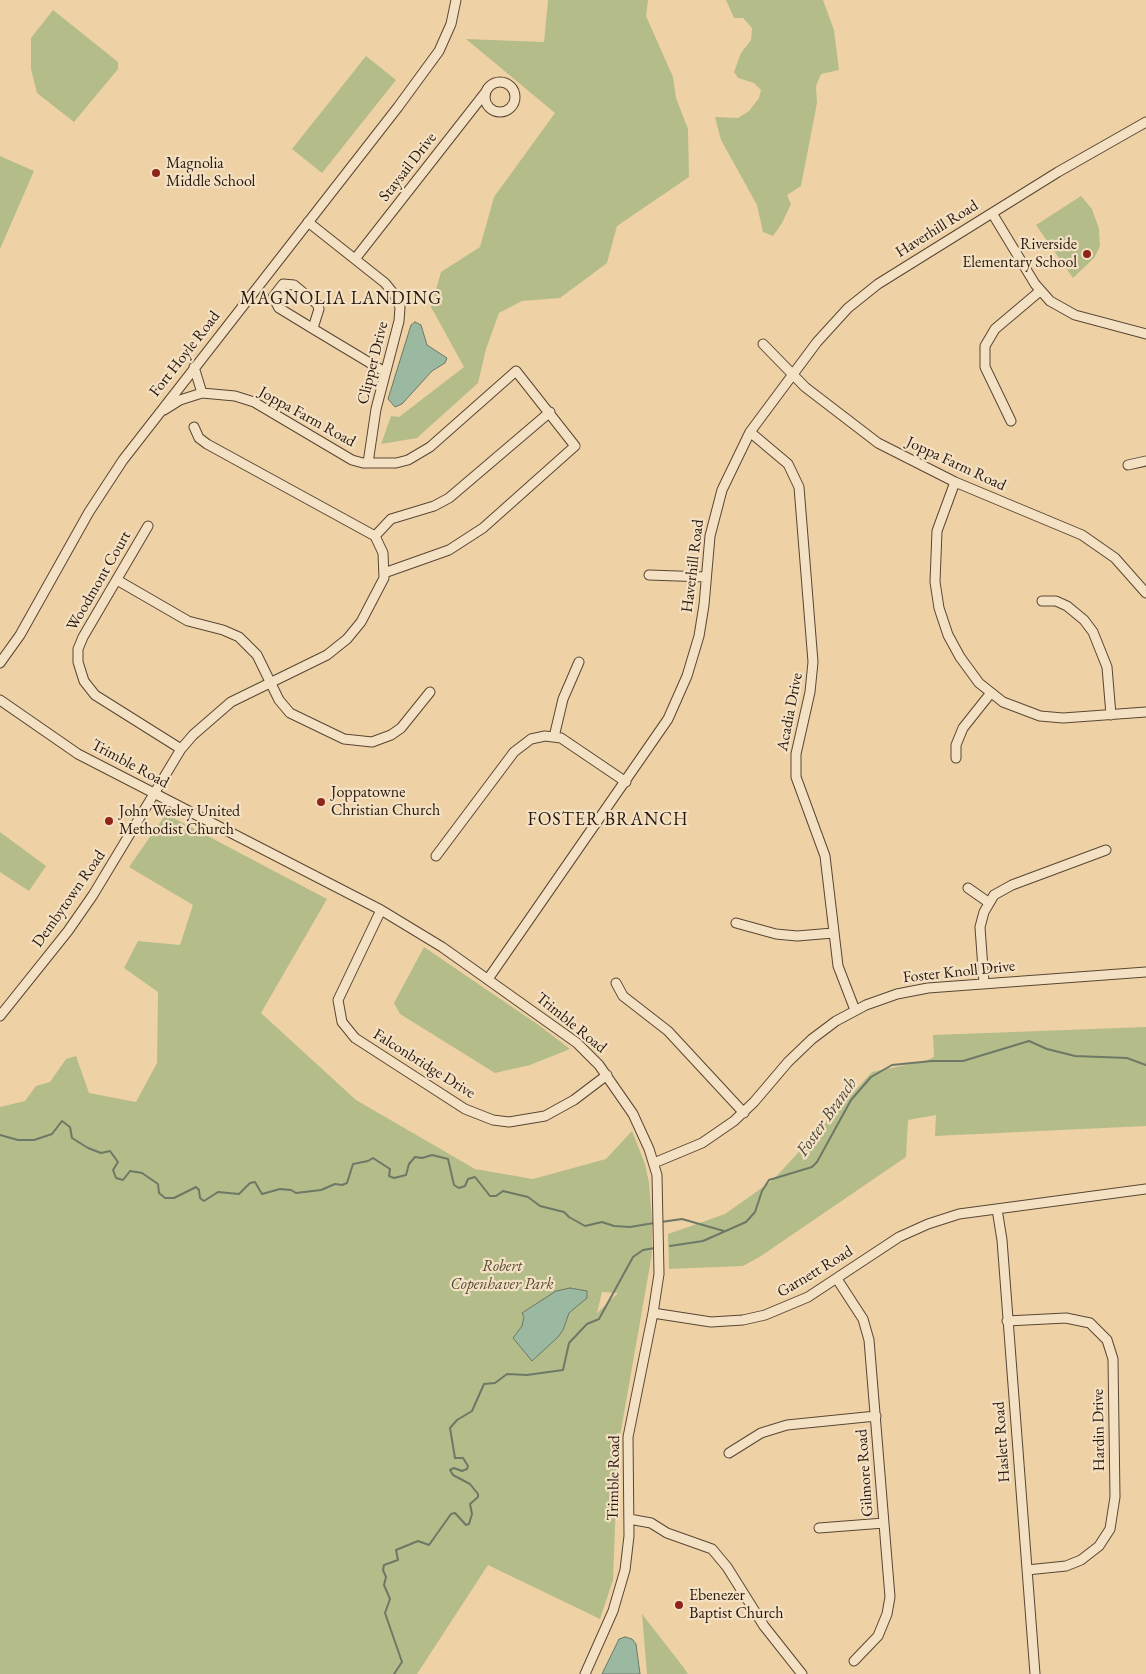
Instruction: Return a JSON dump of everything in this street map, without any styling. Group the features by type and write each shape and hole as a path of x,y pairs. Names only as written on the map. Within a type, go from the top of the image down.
{"street":[{"name":"Fort Hoyle Road","path":"0,663 20,635 89,512 123,460 439,51 451,24 456,0"},
{"name":"Staysail Drive","path":"355,259 485,93"},
{"name":"Haverhill Road","path":"488,979 660,732 684,684 699,636 715,512 727,476 750,432 834,322 863,294 1058,172 1146,122"},
{"path":"992,213 1040,291 1050,302 1069,313 1146,334"},
{"name":"Clipper Drive","path":"308,222 389,288 400,307 399,321 376,409 368,463"},
{"path":"313,328 319,309 317,304 294,285 283,284 275,292 274,302 279,308 385,372"},
{"path":"1011,421 985,367 985,346 995,329 1040,291"},
{"name":"Joppa Farm Road","path":"763,344 794,376 845,419 878,442 955,482 1082,535 1116,558 1142,580 1146,593"},
{"path":"194,367 202,392"},
{"name":"Joppa Farm Road","path":"158,414 180,400 202,392 235,396 254,402 352,460 368,463 396,463 421,453 516,372 550,412"},
{"path":"194,427 199,438 206,444 375,536 383,553 384,573 449,550 483,528 575,446 550,412 449,498 434,506 391,519 375,536"},
{"name":"Acadia Drive","path":"750,432 788,464 799,487 813,662 810,692 796,754 796,770 802,796 825,856 838,966 855,1010"},
{"path":"1128,465 1146,461"},
{"path":"955,482 937,531 934,568 936,592 943,622 954,647 968,669 990,694 1013,707 1040,716 1063,718 1146,712"},
{"name":"Woodmont Court","path":"148,526 80,644 78,662 87,687 100,699 181,749"},
{"name":"Dembytown Road","path":"0,1016 68,931 99,886 181,749 199,728 223,708 270,682 315,662 347,639 370,609 381,587 384,573"},
{"path":"649,575 706,577"},
{"path":"117,580 188,621 223,630 239,637 257,655 279,700 296,717 354,741 372,742 391,735 401,728 430,692"},
{"path":"1042,601 1056,601 1067,606 1078,614 1093,632 1107,667 1111,715"},
{"path":"554,737 563,699 579,662"},
{"path":"956,758 956,745 963,728 990,694"},
{"name":"Trimble Road","path":"0,700 55,740 155,795 381,910 435,942 570,1038 606,1075 633,1114 654,1163 658,1189 659,1262 653,1313 628,1437 628,1553 621,1589 585,1674"},
{"path":"436,856 520,746 531,739 554,737 576,746 626,782"},
{"path":"984,983 980,927 988,902 1003,889 1106,850"},
{"path":"968,888 988,902"},
{"name":"Falconbridge Drive","path":"381,910 338,1000 342,1022 355,1038 465,1109 493,1120 509,1122 545,1116 574,1100 606,1075"},
{"path":"736,923 776,934 798,936 833,933"},
{"name":"Foster Knoll Drive","path":"654,1163 702,1143 744,1113 803,1046 823,1030 855,1010 909,991 984,983 1146,972"},
{"path":"616,983 623,996 668,1031 744,1113"},
{"name":"Garnett Road","path":"653,1313 702,1322 743,1320 791,1306 837,1279 899,1237 950,1216 1146,1189"},
{"name":"Haslett Road","path":"997,1209 1002,1240 1035,1674"},
{"name":"Gilmore Road","path":"837,1279 858,1310 867,1329 876,1416 889,1606 878,1636 854,1661"},
{"name":"Hardin Drive","path":"1008,1321 1066,1318 1090,1323 1107,1340 1113,1359 1115,1497 1110,1529 1099,1546 1081,1560 1066,1566 1027,1570"},
{"path":"729,1452 761,1433 787,1424 876,1416"},
{"path":"629,1519 651,1523 667,1533 712,1549 727,1568 764,1626 802,1674"},
{"path":"819,1528 884,1523"}],"green space":[{"path":"548,0 648,0 646,16 673,77 676,98 688,129 689,177 617,226 607,263 560,298 522,301 499,313 486,349 478,383 417,438 381,444 391,416 399,417 464,367 431,307 441,272 480,247 494,197 555,113 466,39 544,42"},
{"path":"726,0 823,0 834,30 839,70 821,74 816,86 817,103 801,186 787,195 791,204 773,236 763,232 757,205 721,140 715,117 738,118 749,111 759,98 761,90 754,83 738,78 734,72 741,53 751,40 752,28 743,18 734,18"},
{"path":"53,10 118,62 118,69 74,122 37,93 31,69 31,38"},
{"path":"366,56 396,80 322,173 292,149"},
{"path":"0,156 34,171 0,249"},
{"path":"1081,196 1092,209 1099,229 1100,246 1094,258 1073,278 1036,225"},
{"name":"Robert Copenhaver Park","path":"166,814 327,899 261,1013 356,1100 475,1169 533,1179 606,1159 632,1131 645,1164 649,1183 652,1254 618,1447 613,1580 600,1619 488,1565 417,1674 0,1674 0,1107 25,1101 36,1086 50,1082 66,1059 76,1056 89,1093 136,1102 157,1063 158,992 124,968 138,941 180,945 193,905 129,867","holes":["602,1292 618,1293 597,1313"]},
{"path":"0,832 46,866 29,891 0,872"},
{"path":"424,947 540,1026 570,1049 530,1065 495,1073 400,1014 394,1003"},
{"path":"1146,1027 1146,1126 935,1136 936,1115 908,1120 906,1157 761,1256 743,1266 669,1269 668,1234 725,1214 773,1180 872,1072 925,1061 934,1057 933,1035"},
{"path":"642,1614 684,1668 688,1674 647,1674"}],"shaded area":[{"path":"415,322 421,325 427,345 447,358 445,363 432,371 402,404 395,407 388,399 411,325"},
{"path":"570,1288 587,1291 587,1298 569,1313 563,1330 558,1337 532,1361 513,1338 522,1326 524,1317 522,1313 556,1291"},
{"path":"625,1637 632,1639 636,1644 640,1674 602,1674 619,1639"}],"waterway":[{"name":"Foster Branch","path":"670,1246 703,1241 746,1222 755,1212 762,1191 769,1180 812,1167 817,1162 851,1100 871,1077 892,1065 932,1061 963,1061 1029,1041 1047,1049 1075,1056 1127,1058 1146,1065"},
{"path":"0,1135 18,1140 34,1140 52,1134 62,1121 70,1127 72,1138 88,1148 101,1153 110,1151 118,1162 113,1170 116,1178 123,1180 130,1171 142,1173 158,1184 159,1193 165,1198 174,1198 196,1187 199,1190 200,1198 204,1201 218,1192 239,1194 250,1183 255,1182 262,1194 280,1189 291,1190 296,1193 321,1190 335,1184 342,1185 347,1183 353,1164 373,1158 390,1169 389,1176 394,1178 406,1175 409,1164 415,1157 422,1158 432,1155 448,1159 454,1185 459,1188 465,1186 468,1179 475,1177 490,1196 496,1196 503,1191 528,1197 540,1206 564,1212 585,1226 602,1222 614,1226 630,1227 654,1223"},
{"path":"661,1222 682,1219 724,1231"},
{"name":"Foster Branch","path":"394,1674 402,1662 385,1613 390,1599 384,1585 386,1577 383,1570 384,1565 398,1560 396,1550 418,1541 429,1545 451,1514 455,1513 466,1525 469,1524 472,1514 470,1504 478,1497 478,1494 470,1484 453,1475 450,1470 454,1468 462,1471 467,1469 468,1466 463,1458 455,1458 450,1428 457,1420 472,1411 484,1384 495,1383 507,1374 527,1375 563,1370 569,1343 587,1324 599,1319 633,1257 643,1250 655,1248"}],"place":[{"name":"Magnolia Middle School","path":"156,173"},
{"name":"Riverside Elementary School","path":"1087,254"},
{"name":"Joppatowne Christian Church","path":"321,802"},
{"name":"John Wesley United Methodist Church","path":"109,821"},
{"name":"Ebenezer Baptist Church","path":"679,1605"}],"district":[{"name":"MAGNOLIA LANDING","path":"341,299"},
{"name":"FOSTER BRANCH","path":"608,820"}]}
